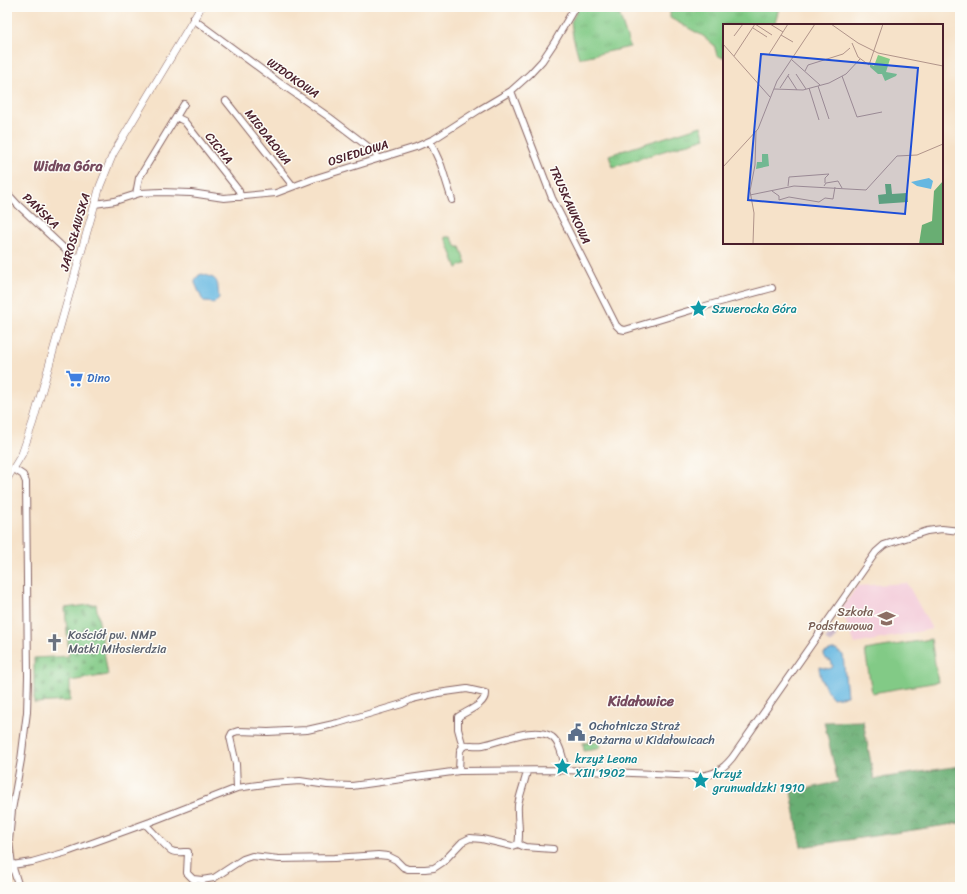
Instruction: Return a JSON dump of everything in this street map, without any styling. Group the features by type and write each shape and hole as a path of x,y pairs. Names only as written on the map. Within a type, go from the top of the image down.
{"main road":[{"name":"JAROSŁAWSKA","path":"7,478 22,454 33,422 100,186 113,154 201,7"}],"street":[{"name":"OSIEDLOWA","path":"95,204 115,201 140,193 191,193 224,198 276,193 313,179 416,147 430,141 510,91 530,74 542,61 575,7"},
{"name":"WIDOKOWA","path":"193,19 329,117 375,152 378,158"},
{"name":"TRUSKAWKOWA","path":"510,91 552,198 616,326 625,330 772,288"},
{"name":"MIGDAŁOWA","path":"226,101 293,186"},
{"path":"136,194 139,178 184,104"},
{"name":"CICHA","path":"176,117 184,121 239,191 240,197"},
{"path":"430,141 441,165 452,200"},
{"name":"PAŃSKA","path":"7,193 71,255 79,258"},
{"path":"14,469 23,476 26,482 27,712 21,760 12,810 9,841 12,864 19,887"},
{"path":"12,864 32,862 67,852 145,824 237,788 290,781 341,786 364,785 459,771 527,770 566,770 698,776 711,775 721,770 732,758 876,552 884,545 927,531 942,529 960,531"},
{"path":"237,788 236,764 230,737 232,733 238,731 282,732 319,728 388,708 422,696 461,690 482,691 485,693 485,696 482,701 458,717 458,729 463,747 460,751 459,771"},
{"path":"463,747 484,745 520,735 545,734 552,737 558,744 566,770"},
{"path":"518,844 518,805 527,770"},
{"path":"145,824 172,852 188,852 187,873 193,879 202,880 214,878 243,859 252,856 279,859 334,858 378,854 388,856 408,869 425,869 434,868 443,862 462,842 470,838 482,839 512,846 518,844 525,847 553,848"}],"shaded area":[{"name":"Szkoła Podstawowa","path":"907,583 932,629 855,644 841,610 857,586"},
{"path":"827,628 837,637 830,644 825,639 830,634 826,630"}],"green space":[{"path":"579,7 617,7 630,47 579,58 573,37 571,22"},
{"path":"670,7 681,7 696,12 698,7 779,7 775,24 723,24 723,58 717,55 714,45 703,36 670,18"},
{"path":"701,126 705,138 613,167 609,155"},
{"path":"445,237 451,237 457,247 460,247 466,263 457,268"},
{"path":"96,604 108,675 70,681 70,701 34,703 34,658 69,656 65,608"},
{"path":"931,639 938,682 872,693 865,650"},
{"path":"863,721 874,779 960,766 960,823 801,847 791,792 838,782 824,722"},
{"path":"600,742 600,747 598,749 584,751 583,743"}],"water":[{"path":"202,274 215,279 219,298 214,303 205,302 202,299 195,283 195,280"},
{"path":"836,650 843,655 847,696 833,698 822,680 819,667 829,669 833,667 831,661 825,659 824,653"}],"place":[{"name":"Szwerocka Góra","path":"699,309"},
{"name":"Dino","path":"74,378"},
{"name":"Szkoła Podstawowa","path":"886,619"},
{"name":"Kościół pw. NMP Matki Miłosierdzia","path":"55,642"},
{"name":"Ochotnicza Straż Pożarna w Kidałowicach","path":"576,733"},
{"name":"krzyż Leona XIII 1902","path":"562,766"},
{"name":"krzyż grunwaldzki 1910","path":"700,781"}],"district":[{"name":"Widna Góra","path":"68,166"},
{"name":"Kidałowice","path":"641,701"}]}
